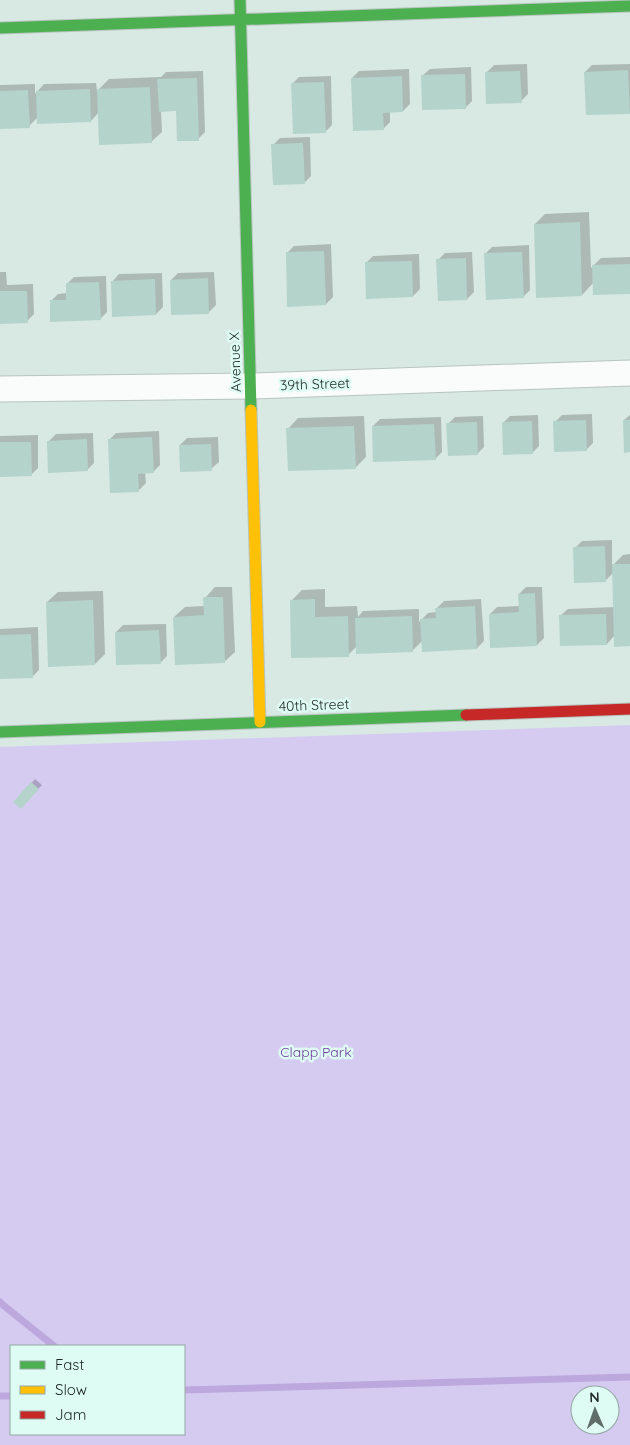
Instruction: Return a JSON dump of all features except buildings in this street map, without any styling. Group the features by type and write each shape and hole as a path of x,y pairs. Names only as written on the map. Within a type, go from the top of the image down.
{"street":[{"name":"Avenue X","path":"240,0 260,722"},
{"path":"0,28 630,6"},
{"name":"39th Street","path":"0,389 251,386 630,373"},
{"name":"40th Street","path":"0,732 630,709"}],"green space":[{"name":"Clapp Park","path":"630,725 630,1445 0,1445 0,747"}],"waterway":[{"path":"0,1302 53,1345"},
{"path":"185,1390 630,1377"},
{"path":"0,1396 10,1396"}],"traffic: fast":[{"path":"240,0 251,410"},
{"path":"0,28 630,6"},
{"path":"0,732 466,715"}],"traffic: slow":[{"path":"251,410 260,722"}],"traffic: jam":[{"path":"466,715 630,709"}]}
